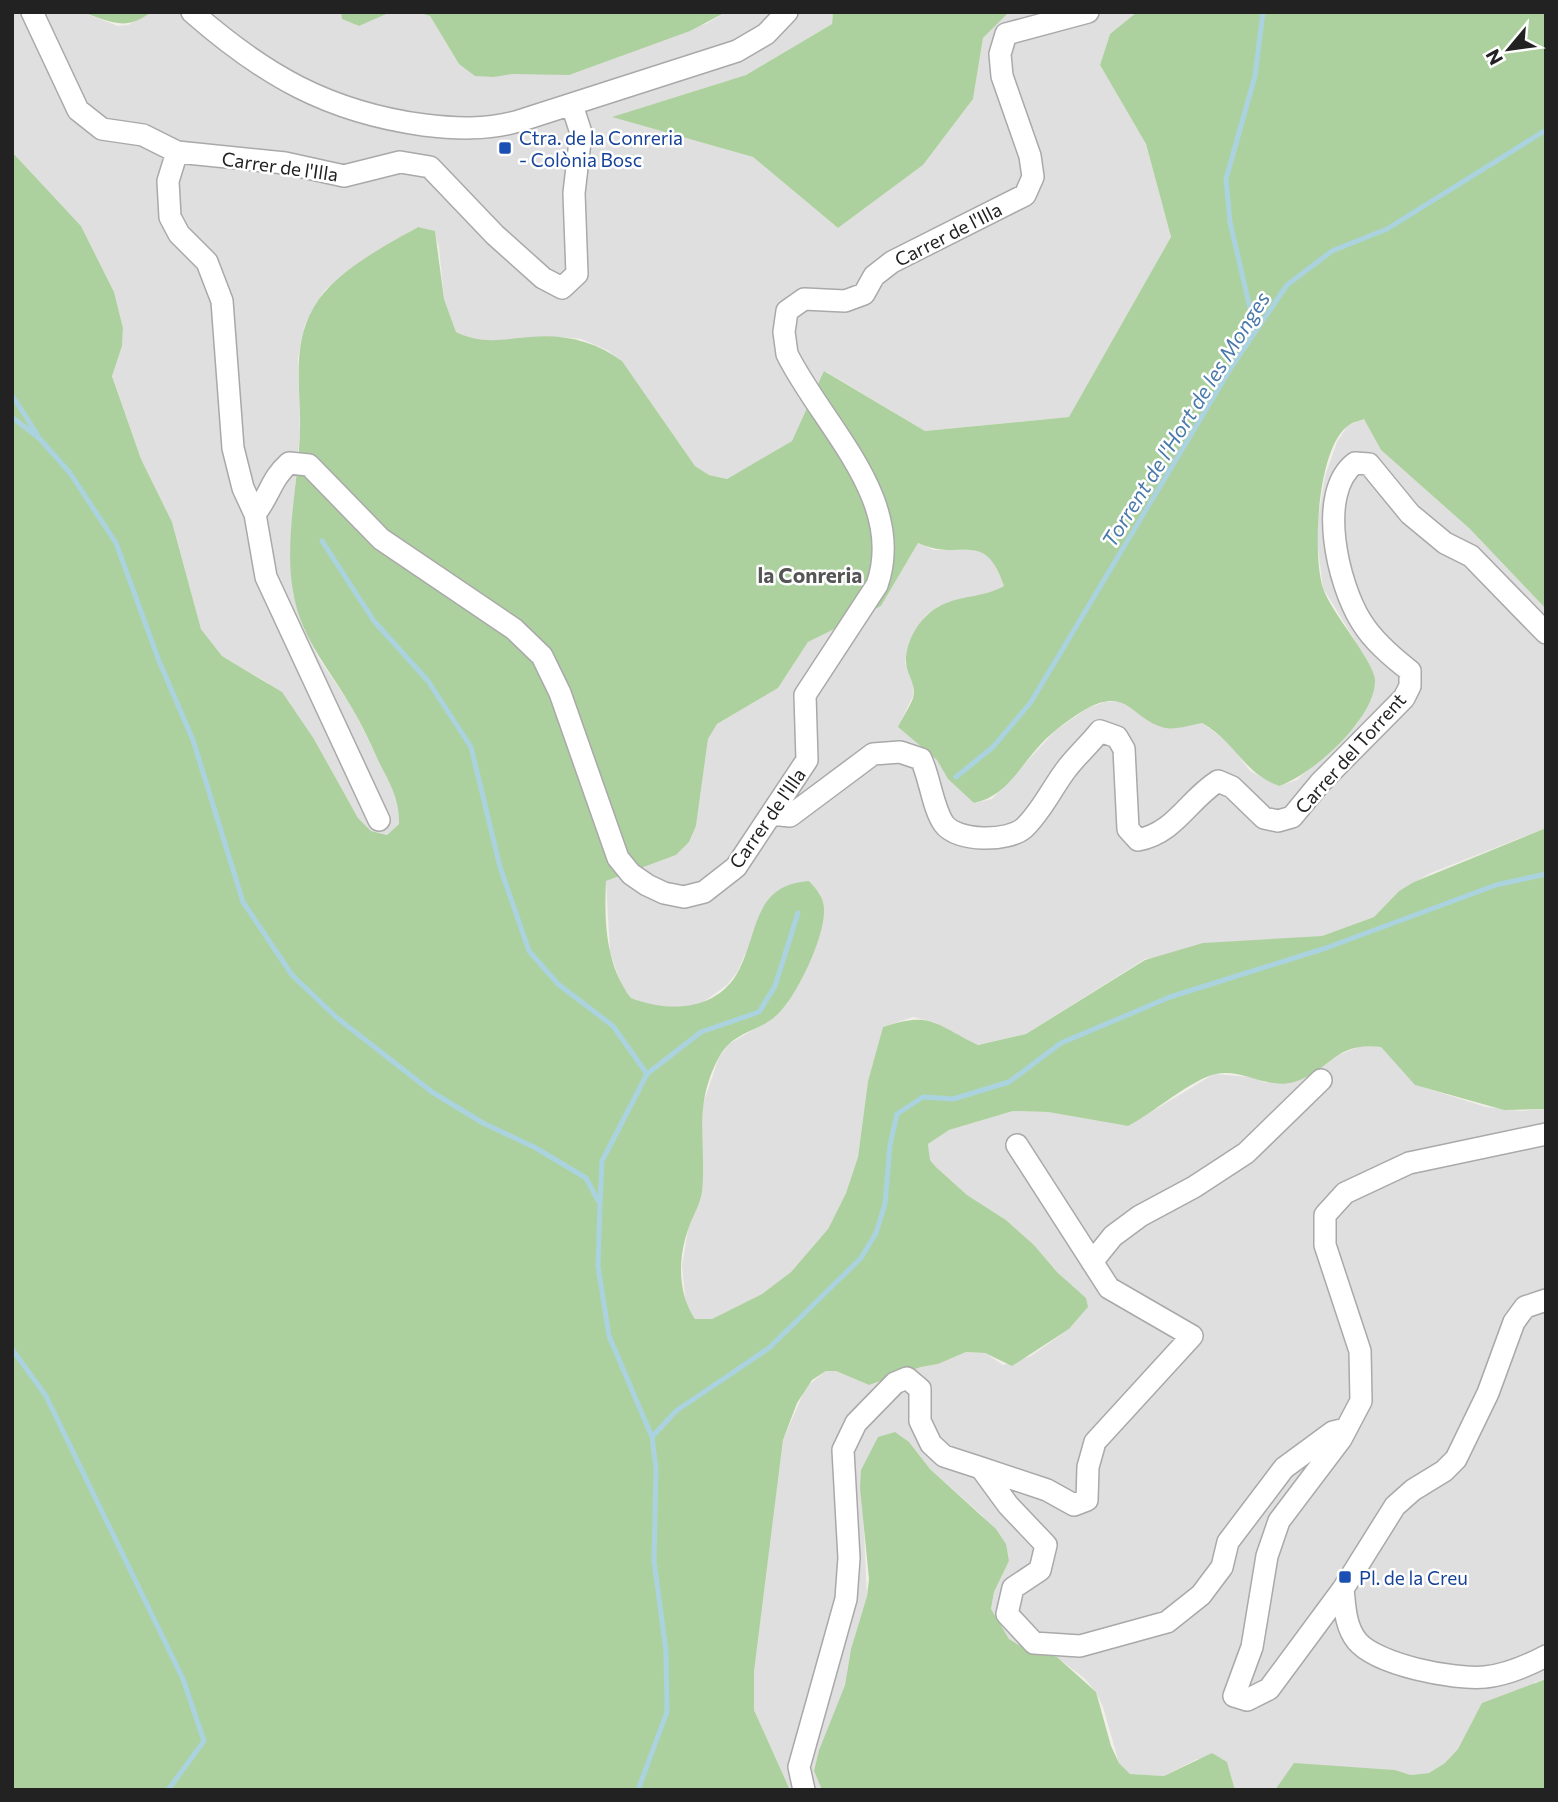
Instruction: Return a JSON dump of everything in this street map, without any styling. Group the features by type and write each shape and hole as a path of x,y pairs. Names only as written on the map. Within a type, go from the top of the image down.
{"street":[{"name":"Carrer de l'Illa","path":"32,12 78,110 102,129 143,135 177,152 285,163 344,176 400,162 430,167 503,242 543,278 562,288 577,274 574,192 581,133 572,105"},
{"path":"192,12 228,44 269,72 313,94 366,115 432,126 495,128 737,51 766,34 787,12"},
{"name":"Carrer de l'Illa","path":"255,514 269,497 274,477 289,463 309,465 381,539 530,641 552,674 618,858 631,874 664,893 684,897 704,892 736,867 807,760 805,695 877,585 884,564 886,543 882,522 855,462 787,354 784,332 788,311 804,299 845,301 864,294 874,276 891,262 1025,195 1033,177 1030,156 1002,76 1000,54 1006,34 1081,17 1088,12"},
{"path":"177,152 168,181 170,217 179,234 207,262 222,301 233,448 243,488 255,514 266,577 379,820"},
{"name":"Carrer del Torrent","path":"771,814 790,816 873,754 900,752 921,759 931,779 936,807 945,826 964,839 1006,835 1021,830 1035,816 1068,768 1100,731 1117,737 1124,749 1128,829 1138,840 1165,831 1206,789 1218,781 1232,787 1264,818 1278,821 1292,817 1320,783 1404,698 1410,686 1410,671 1388,652 1359,619 1337,557 1335,498 1344,471 1355,463 1369,464 1410,514 1445,543 1471,556 1546,633"},
{"path":"1093,1262 1113,1236 1140,1216 1194,1187 1246,1153 1321,1080"},
{"path":"1546,1134 1409,1163 1345,1193 1325,1215 1325,1245 1360,1351 1361,1401 1346,1429 1279,1521 1268,1556 1252,1647 1234,1696 1247,1700 1269,1689 1361,1563 1395,1506 1413,1490 1444,1471 1456,1459 1488,1393 1514,1322 1525,1307 1546,1300"},
{"path":"804,1790 799,1767 846,1599 849,1558 843,1450 856,1423 895,1383 906,1378 920,1389 920,1421 931,1444 944,1456 1047,1490 1074,1505 1087,1500 1088,1467 1095,1442 1192,1336 1110,1288 1017,1144"},
{"path":"981,1468 1008,1505 1046,1545 1040,1570 1013,1588 1007,1614 1034,1643 1080,1646 1167,1622 1201,1595 1222,1567 1228,1542 1284,1468 1333,1432 1346,1429"},
{"path":"1343,1589 1347,1622 1366,1650 1387,1660 1442,1674 1484,1677 1527,1667 1546,1656"}],"shaded area":[{"path":"12,12 81,12 118,26 128,25 151,12 341,12 343,19 359,26 391,12 417,12 430,16 459,64 494,77 706,24 726,12 833,12 832,24 746,75 613,117 753,157 838,228 923,165 973,99 983,38 1004,14 1137,12 1110,34 1100,65 1146,144 1171,237 1070,417 925,431 825,371 792,441 727,479 709,475 695,466 622,361 607,350 581,339 562,337 490,342 472,340 456,332 444,299 439,247 434,231 417,227 353,267 324,291 305,324 301,341 298,359 300,432 291,533 293,593 303,626 319,659 352,707 400,806 399,824 387,835 371,831 358,818 314,739 268,683 222,656 201,629 172,522 141,459 112,375 122,346 123,328 114,292 81,226 12,152"},
{"path":"1365,419 1381,450 1470,529 1546,609 1546,828 1431,873 1399,891 1374,917 1322,936 1266,941 1145,959 1026,1034 977,1045 934,1022 913,1017 883,1027 868,1081 858,1157 846,1193 828,1229 791,1272 762,1294 712,1319 695,1319 686,1305 682,1266 688,1230 701,1196 702,1107 719,1057 729,1044 775,1017 787,1004 804,974 822,926 824,909 820,894 809,881 744,956 738,971 727,985 699,1005 665,1008 649,1005 631,998 621,984 610,952 606,881 676,855 689,842 696,826 708,739 717,724 778,688 808,642 881,606 918,543 934,550 979,550 990,556 1005,586 989,594 939,606 925,616 909,644 905,663 913,680 913,696 898,727 938,760 948,779 975,803 992,799 1056,730 1088,708 1105,702 1122,701 1151,722 1167,728 1202,723 1229,743 1250,771 1279,786 1297,780 1357,724 1372,696 1368,662 1323,588 1316,532 1325,476 1337,442 1348,425"},
{"path":"1364,1045 1381,1047 1416,1085 1486,1107 1521,1111 1546,1109 1546,1679 1535,1682 1445,1763 1429,1773 1411,1775 1395,1770 1294,1764 1275,1790 1235,1790 1227,1762 1197,1759 1164,1776 1130,1774 1119,1763 1103,1707 1096,1692 1085,1679 1057,1657 1024,1648 1009,1639 999,1625 991,1609 994,1592 1009,1561 983,1516 930,1469 909,1442 861,1470 867,1596 851,1649 845,1685 819,1750 814,1771 822,1790 790,1790 754,1710 754,1672 783,1440 806,1387 826,1371 836,1371 869,1385 938,1364 966,1352 985,1353 1003,1365 1031,1356 1069,1329 1088,1307 1034,1245 1006,1220 967,1195 936,1167 930,1160 928,1144 949,1130 1013,1111 1048,1112 1128,1126 1214,1074 1251,1077 1266,1083 1316,1070 1331,1058"}],"green space":[{"path":"81,12 151,12 133,22 116,23"},
{"path":"341,12 391,12 359,26 342,19"},
{"path":"417,12 726,12 690,31 569,75 512,74 494,77 475,76 459,64 430,16"},
{"path":"833,12 1009,12 983,38 973,99 923,165 838,228 753,157 612,117 746,75 832,24"},
{"path":"1137,12 1546,12 1546,609 1470,529 1381,450 1364,419 1349,425 1338,437 1330,455 1324,477 1318,527 1323,588 1367,661 1375,680 1373,695 1365,711 1340,743 1308,770 1279,786 1256,773 1223,739 1202,723 1165,728 1145,719 1122,703 1113,701 1088,708 1057,729 1004,787 974,803 948,779 937,760 898,727 914,693 906,666 908,645 915,630 931,611 954,600 988,593 1004,586 988,557 979,552 933,548 918,543 881,606 808,642 778,688 717,724 708,739 696,826 689,842 676,855 606,881 606,928 616,972 631,998 661,1006 676,1007 706,1001 730,984 739,970 760,912 777,891 791,884 809,881 819,893 824,908 815,949 786,1005 771,1020 732,1041 719,1057 711,1075 703,1109 702,1192 685,1238 681,1262 682,1286 689,1309 695,1319 712,1319 762,1294 791,1272 828,1229 846,1193 858,1157 868,1081 883,1027 899,1022 923,1020 942,1026 978,1045 1026,1034 1145,960 1203,943 1322,936 1374,917 1399,891 1414,882 1546,828 1546,1109 1504,1110 1415,1085 1381,1047 1365,1046 1353,1048 1306,1077 1284,1084 1226,1073 1207,1077 1128,1126 1048,1112 1013,1111 949,1130 928,1144 930,1160 936,1167 967,1195 1006,1220 1034,1245 1058,1273 1086,1298 1088,1307 1069,1329 1012,1366 985,1353 966,1352 938,1364 869,1385 836,1371 826,1371 812,1380 797,1403 783,1440 754,1672 754,1710 790,1790 12,1790 12,152 81,226 114,292 123,328 122,346 112,376 141,459 172,522 201,629 222,656 282,692 314,739 358,818 371,831 387,835 399,824 393,791 356,714 308,637 295,603 291,579 291,530 300,431 299,367 302,336 314,307 333,283 360,261 418,227 435,231 444,299 456,332 484,340 543,336 567,338 601,348 622,361 695,466 709,475 727,479 792,441 824,371 925,431 1069,417 1171,237 1146,144 1100,65 1110,34"},
{"path":"895,1432 909,1442 930,1469 996,1529 1006,1544 1009,1561 994,1592 991,1609 1009,1639 1024,1648 1057,1657 1096,1692 1111,1746 1119,1763 1130,1774 1164,1776 1212,1753 1227,1762 1235,1790 822,1790 814,1771 819,1750 845,1685 851,1649 867,1596 869,1579 860,1488 861,1470 878,1437"},
{"path":"1546,1679 1546,1790 1275,1790 1294,1763 1395,1770 1411,1775 1429,1773 1445,1763 1458,1749 1482,1703"}],"waterway":[{"path":"1255,330 1230,222 1226,179 1255,76 1263,12"},
{"name":"Torrent de l'Hort de les Monges","path":"956,777 993,747 1031,702 1232,366 1287,285 1332,251 1387,229 1546,130"},
{"path":"12,395 37,434"},
{"path":"12,417 40,439 70,473 116,543 159,661 193,740 243,902 292,975 336,1017 432,1092 483,1123 536,1148 586,1178 600,1204 598,1266 609,1336 652,1437 656,1469 654,1561 666,1651 667,1712 638,1790"},
{"path":"322,541 374,621 428,681 471,747 500,867 529,951 558,984 613,1026 647,1074 602,1161 600,1204"},
{"path":"652,1437 676,1411 769,1348 861,1258 876,1233 885,1204 890,1145 897,1114 923,1097 953,1099 1009,1082 1061,1043 1170,997 1326,948 1496,885 1546,874"},
{"name":"Torrent de l'Hort de les Monges","path":"647,1074 701,1032 759,1012 775,986 798,913"},
{"path":"12,1349 46,1396 183,1679 204,1741 168,1790"}],"place":[{"name":"Ctra. de la Conreria - Colònia Bosc","path":"505,148"},
{"name":"Pl. de la Creu","path":"1345,1577"}],"district":[{"name":"la Conreria","path":"810,574"}]}
